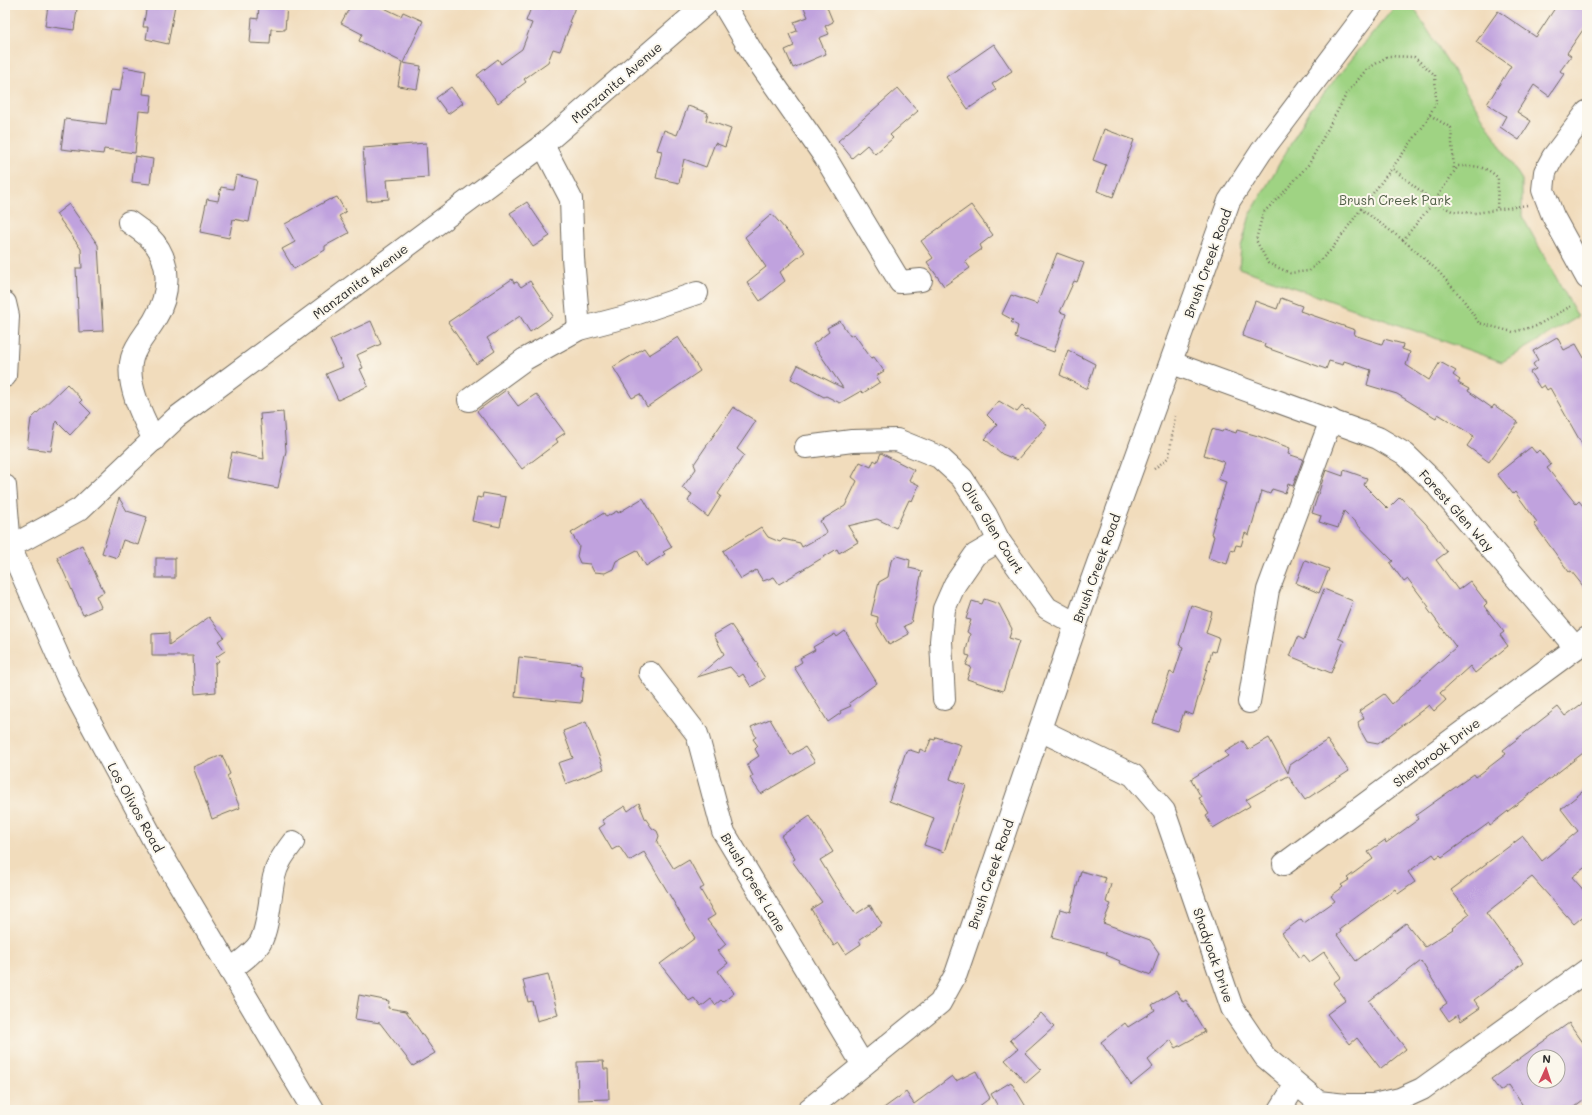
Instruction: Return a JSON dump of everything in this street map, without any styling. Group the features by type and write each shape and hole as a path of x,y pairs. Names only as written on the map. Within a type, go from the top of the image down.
{"street":[{"name":"Manzanita Avenue","path":"7,546 80,509 183,414 542,145 705,5"},
{"path":"724,5 755,57 825,157 900,282 921,280"},
{"name":"Brush Creek Road","path":"808,1110 940,1003 956,974 1076,624 1172,363 1191,305 1229,201 1261,152 1372,5"},
{"path":"1587,112 1553,157 1545,172 1544,190 1553,216 1587,278"},
{"path":"542,145 571,199 579,329"},
{"path":"129,222 150,238 164,260 167,277 165,298 160,310 139,343 132,360 135,396 143,418 154,440"},
{"path":"469,400 525,359 579,329 629,316 697,293"},
{"path":"5,303 8,316 5,376"},
{"name":"Forest Glen Way","path":"1172,363 1378,438 1405,454 1425,473 1582,643"},
{"path":"1249,702 1268,590 1331,420"},
{"name":"Olive Glen Court","path":"806,447 852,442 897,440 939,457 962,478 986,515 999,542 1047,608 1076,624"},
{"name":"Los Olivos Road","path":"5,486 7,546 73,690 156,843 313,1110"},
{"path":"944,699 941,640 944,609 955,584 975,555 999,542"},
{"name":"Sherbrook Drive","path":"1284,864 1582,643"},
{"name":"Brush Creek Lane","path":"650,673 697,734 723,831 863,1065"},
{"name":"Shadyoak Drive","path":"1040,730 1133,776 1164,811 1232,1008 1265,1058 1318,1102 1346,1105 1373,1105 1400,1099 1422,1090 1587,970"},
{"path":"230,970 250,954 260,943 270,907 274,876 280,858 293,842"},
{"path":"1280,1110 1296,1084"}],"path":[{"path":"1388,56 1414,57 1435,75 1436,103 1430,115 1331,250 1309,271 1290,273 1268,263 1256,240 1263,213 1309,164 1347,93 1366,70 1388,56"},
{"path":"1430,115 1450,128 1454,172"},
{"path":"1403,240 1434,202 1458,166 1475,166 1489,169 1498,178 1497,209"},
{"path":"1392,168 1434,202 1452,211 1476,213 1547,200"},
{"path":"1361,209 1403,240 1438,271 1462,298 1479,323 1513,332 1536,326 1573,305"},
{"path":"1153,470 1170,457 1172,424 1176,411"}],"green space":[{"name":"Brush Creek Park","path":"1396,5 1412,5 1522,180 1522,216 1578,317 1502,362 1239,268 1241,247 1250,215 1310,110"}],"building":[{"path":"147,5 175,5 168,44 146,39 148,27 143,27"},
{"path":"259,5 287,5 285,30 271,29 270,44 250,43 252,18 258,19"},
{"path":"351,5 378,5 401,16 403,12 423,21 403,63 421,66 417,89 398,86 402,62 359,41 362,34 341,23"},
{"path":"532,5 539,5 550,9 551,5 576,5 560,51 553,49 548,62 524,79 526,82 498,103 477,75 498,59 501,64 522,49 532,23 526,21"},
{"path":"803,5 826,5 833,22 825,26 829,34 819,38 826,54 793,68 785,50 794,46 789,34 797,31 794,22 808,17"},
{"path":"1557,5 1587,5 1587,24 1567,53 1571,56 1560,71 1564,74 1549,96 1534,85 1517,112 1531,121 1519,140 1500,127 1506,116 1487,104 1511,66 1476,42 1498,11 1536,37"},
{"path":"48,6 77,9 74,30 45,26"},
{"path":"994,44 1012,71 992,84 996,90 968,109 946,77"},
{"path":"124,67 146,71 143,94 152,95 150,112 139,111 135,153 104,149 103,154 61,149 65,119 106,124 111,90 120,91"},
{"path":"451,87 463,103 448,114 436,98"},
{"path":"898,88 918,111 890,135 893,138 875,154 867,145 852,158 838,141"},
{"path":"688,106 708,113 706,120 731,129 725,147 715,143 706,167 684,159 679,183 656,178 662,151 657,150 664,130 677,135"},
{"path":"1104,129 1134,140 1113,197 1097,191 1106,165 1093,160"},
{"path":"426,143 428,177 387,180 389,199 367,201 363,148"},
{"path":"135,156 153,159 150,184 132,182"},
{"path":"236,175 257,180 249,222 233,219 229,238 200,232 207,199 218,201 221,187 233,189"},
{"path":"337,197 346,212 339,216 349,233 325,246 325,250 294,269 282,249 295,242 285,224 330,199"},
{"path":"527,202 550,236 533,247 510,213"},
{"path":"69,204 98,245 103,331 79,332 76,268 82,268 81,249 56,214"},
{"path":"971,205 993,235 980,245 982,249 965,261 970,268 944,286 927,262 933,258 921,241"},
{"path":"772,214 805,252 780,272 785,281 760,301 747,282 766,267 745,237"},
{"path":"1057,253 1084,263 1077,282 1074,281 1060,312 1066,314 1054,352 1015,338 1018,326 1011,322 1013,320 1002,314 1011,295 1037,304"},
{"path":"512,279 514,283 517,282 521,287 530,281 553,316 530,332 520,316 487,338 495,351 476,364 448,322"},
{"path":"1281,298 1302,306 1300,311 1355,330 1354,335 1382,344 1384,339 1403,344 1402,349 1410,352 1406,365 1429,380 1440,362 1456,371 1453,375 1460,380 1458,383 1469,389 1468,391 1492,408 1494,405 1518,422 1489,462 1467,446 1474,436 1438,414 1436,418 1397,394 1367,385 1371,370 1344,361 1343,365 1329,361 1326,369 1264,347 1265,344 1242,336 1255,301 1277,309"},
{"path":"371,321 381,344 357,355 363,368 360,369 368,386 338,400 326,374 343,367 330,340"},
{"path":"840,321 850,336 854,334 871,358 874,357 884,371 876,376 880,382 863,393 861,391 840,403 826,396 824,397 791,379 798,365 843,388 813,344 829,332 827,328"},
{"path":"678,337 700,371 647,407 640,394 632,398 613,367 644,348 649,355"},
{"path":"1557,337 1564,350 1576,344 1587,363 1587,453 1550,388 1547,390 1544,385 1540,388 1530,372 1536,369 1533,364 1538,360 1533,351"},
{"path":"1068,350 1095,364 1087,389 1060,375"},
{"path":"67,384 82,400 80,402 91,413 70,435 56,421 51,451 27,448 31,419"},
{"path":"506,390 518,406 536,394 565,433 556,439 558,442 522,469 477,411"},
{"path":"999,401 1017,412 1022,406 1026,410 1028,409 1047,425 1017,460 1002,454 985,439 997,425 987,415"},
{"path":"733,407 756,421 737,449 744,455 718,494 721,496 708,517 688,501 692,494 682,488 696,469 694,464"},
{"path":"283,412 286,451 278,488 227,478 232,452 264,459 260,414"},
{"path":"1212,429 1222,432 1224,429 1236,433 1237,430 1258,436 1290,448 1288,454 1303,459 1293,486 1288,484 1285,493 1272,489 1270,494 1262,491 1249,535 1245,533 1241,546 1236,545 1234,551 1231,550 1227,564 1208,558 1214,536 1211,534 1226,482 1218,479 1224,462 1204,455"},
{"path":"1531,447 1536,453 1539,450 1551,465 1547,468 1576,504 1579,501 1587,511 1587,591 1571,571 1569,572 1534,524 1537,522 1515,492 1513,494 1497,474"},
{"path":"881,453 914,470 909,480 919,485 912,501 909,500 896,528 877,519 848,526 858,542 839,553 837,549 779,584 774,577 763,581 756,570 741,579 723,551 761,527 768,537 780,542 783,539 800,543 802,547 827,533 820,521 845,506 857,481 852,477 860,462 871,467 874,460 877,462"},
{"path":"1326,470 1343,476 1344,470 1367,478 1364,485 1388,509 1400,497 1426,524 1447,552 1436,560 1458,590 1470,581 1487,603 1484,606 1504,632 1500,635 1508,646 1475,673 1470,666 1440,693 1446,700 1434,711 1429,705 1378,744 1367,742 1359,728 1358,722 1364,718 1359,711 1384,694 1392,704 1456,647 1427,608 1429,607 1408,579 1404,582 1390,563 1393,561 1344,511 1338,528 1319,522 1321,516 1312,513"},
{"path":"483,493 506,497 500,527 472,521 477,497 482,498"},
{"path":"119,498 127,511 147,517 138,545 123,540 117,558 102,553"},
{"path":"643,498 672,547 663,552 665,554 646,566 637,550 616,561 613,569 605,573 594,572 590,564 580,563 577,556 579,546 571,533 604,513 606,517 617,511 618,513"},
{"path":"82,545 104,592 96,596 101,607 83,615 57,557"},
{"path":"897,556 910,560 909,568 922,571 911,623 904,626 909,634 889,645 877,625 878,617 871,615 879,582 888,577 891,561"},
{"path":"156,558 175,558 175,578 156,578"},
{"path":"1305,560 1329,569 1319,593 1296,583"},
{"path":"1324,589 1353,601 1338,638 1344,641 1331,673 1290,656 1298,637 1304,640"},
{"path":"984,599 999,604 1012,629 1009,638 1019,641 1003,691 967,679 971,667 966,665 970,656 966,655 970,634 967,632 971,620 966,619 972,601 982,604"},
{"path":"1191,605 1212,612 1206,633 1219,638 1215,652 1212,651 1193,715 1184,712 1178,731 1153,723 1170,672 1174,674 1183,647 1179,645"},
{"path":"209,617 224,637 218,641 225,651 216,657 219,661 215,664 216,692 195,694 193,656 152,656 152,634 169,633 169,645"},
{"path":"731,625 758,664 757,665 765,678 751,687 743,674 739,677 730,667 697,677 724,654 714,635"},
{"path":"845,631 877,683 849,703 851,706 840,711 841,713 828,722 794,667 802,662 800,658 815,650 813,647 835,634 837,637"},
{"path":"519,657 582,664 581,676 584,677 581,703 515,697"},
{"path":"1587,700 1587,750 1490,825 1489,823 1442,857 1440,855 1436,858 1433,854 1408,872 1415,882 1398,894 1395,889 1340,929 1341,932 1337,935 1356,961 1406,923 1425,947 1453,929 1452,928 1470,914 1451,890 1523,836 1542,861 1578,831 1561,809 1587,788 1587,866 1572,877 1587,894 1587,913 1574,924 1532,877 1486,913 1523,963 1474,1000 1480,1008 1461,1021 1458,1015 1449,1021 1440,1008 1447,1003 1421,961 1369,1001 1406,1049 1381,1069 1357,1038 1350,1044 1327,1014 1346,1000 1333,983 1341,977 1324,952 1310,962 1304,955 1300,958 1282,933 1301,919 1304,923 1335,901 1331,896 1343,887 1341,885 1349,880 1347,878 1373,859 1368,852 1385,840 1386,843 1419,819 1416,815 1474,774 1476,777 1506,754 1503,750 1558,707 1565,716"},
{"path":"770,719 791,755 805,747 815,762 761,794 750,778 753,776 747,764 759,756 755,749 758,746 753,739 756,737 751,727"},
{"path":"586,722 604,769 566,784 558,763 573,758 563,731"},
{"path":"936,737 961,745 950,779 966,785 944,852 924,845 934,818 889,801 906,751 910,750 919,753 920,749 926,752 931,739 935,740"},
{"path":"1269,738 1288,773 1290,765 1327,740 1349,771 1305,800 1288,776 1246,800 1250,806 1213,828 1206,816 1209,814 1199,798 1201,797 1191,779 1228,756 1225,752 1243,741 1248,750"},
{"path":"222,755 230,774 227,776 240,808 212,819 193,767"},
{"path":"639,803 645,818 652,828 657,831 659,836 657,842 674,869 689,860 704,887 700,889 715,915 707,920 726,944 718,951 728,963 718,971 734,993 723,1002 721,1000 715,1005 711,999 701,1007 694,998 689,1001 660,964 695,938 644,852 629,861 619,846 612,850 599,828 605,824 602,820 625,806 628,811"},
{"path":"810,816 833,852 820,860 836,886 856,914 870,905 882,924 859,940 861,944 846,954 839,943 834,946 811,909 822,902 792,861 795,859 781,836"},
{"path":"1081,871 1106,878 1104,883 1111,884 1106,902 1111,904 1103,923 1150,940 1159,953 1151,975 1119,963 1120,961 1106,955 1107,953 1052,938 1060,909 1070,912"},
{"path":"548,974 558,1015 537,1021 532,1001 528,1002 523,980"},
{"path":"1176,991 1183,1002 1186,1000 1205,1032 1176,1048 1171,1040 1148,1060 1153,1067 1131,1085 1101,1042 1125,1023 1128,1027 1155,1010 1152,1005"},
{"path":"359,995 389,1001 388,1008 406,1011 435,1053 413,1066 380,1023 355,1019"},
{"path":"1041,1013 1054,1027 1025,1053 1041,1070 1026,1083 1005,1060 1018,1049 1010,1040"},
{"path":"1569,1023 1587,1048 1587,1098 1571,1110 1526,1110 1509,1085 1500,1091 1491,1079 1526,1054 1526,1089 1566,1089 1566,1049 1533,1049"},
{"path":"603,1061 604,1069 608,1069 609,1099 578,1100 577,1062"},
{"path":"976,1071 990,1098 974,1110 881,1110 906,1092 914,1104 952,1076 956,1081"},
{"path":"1011,1082 1028,1110 1000,1110 991,1094"}]}
